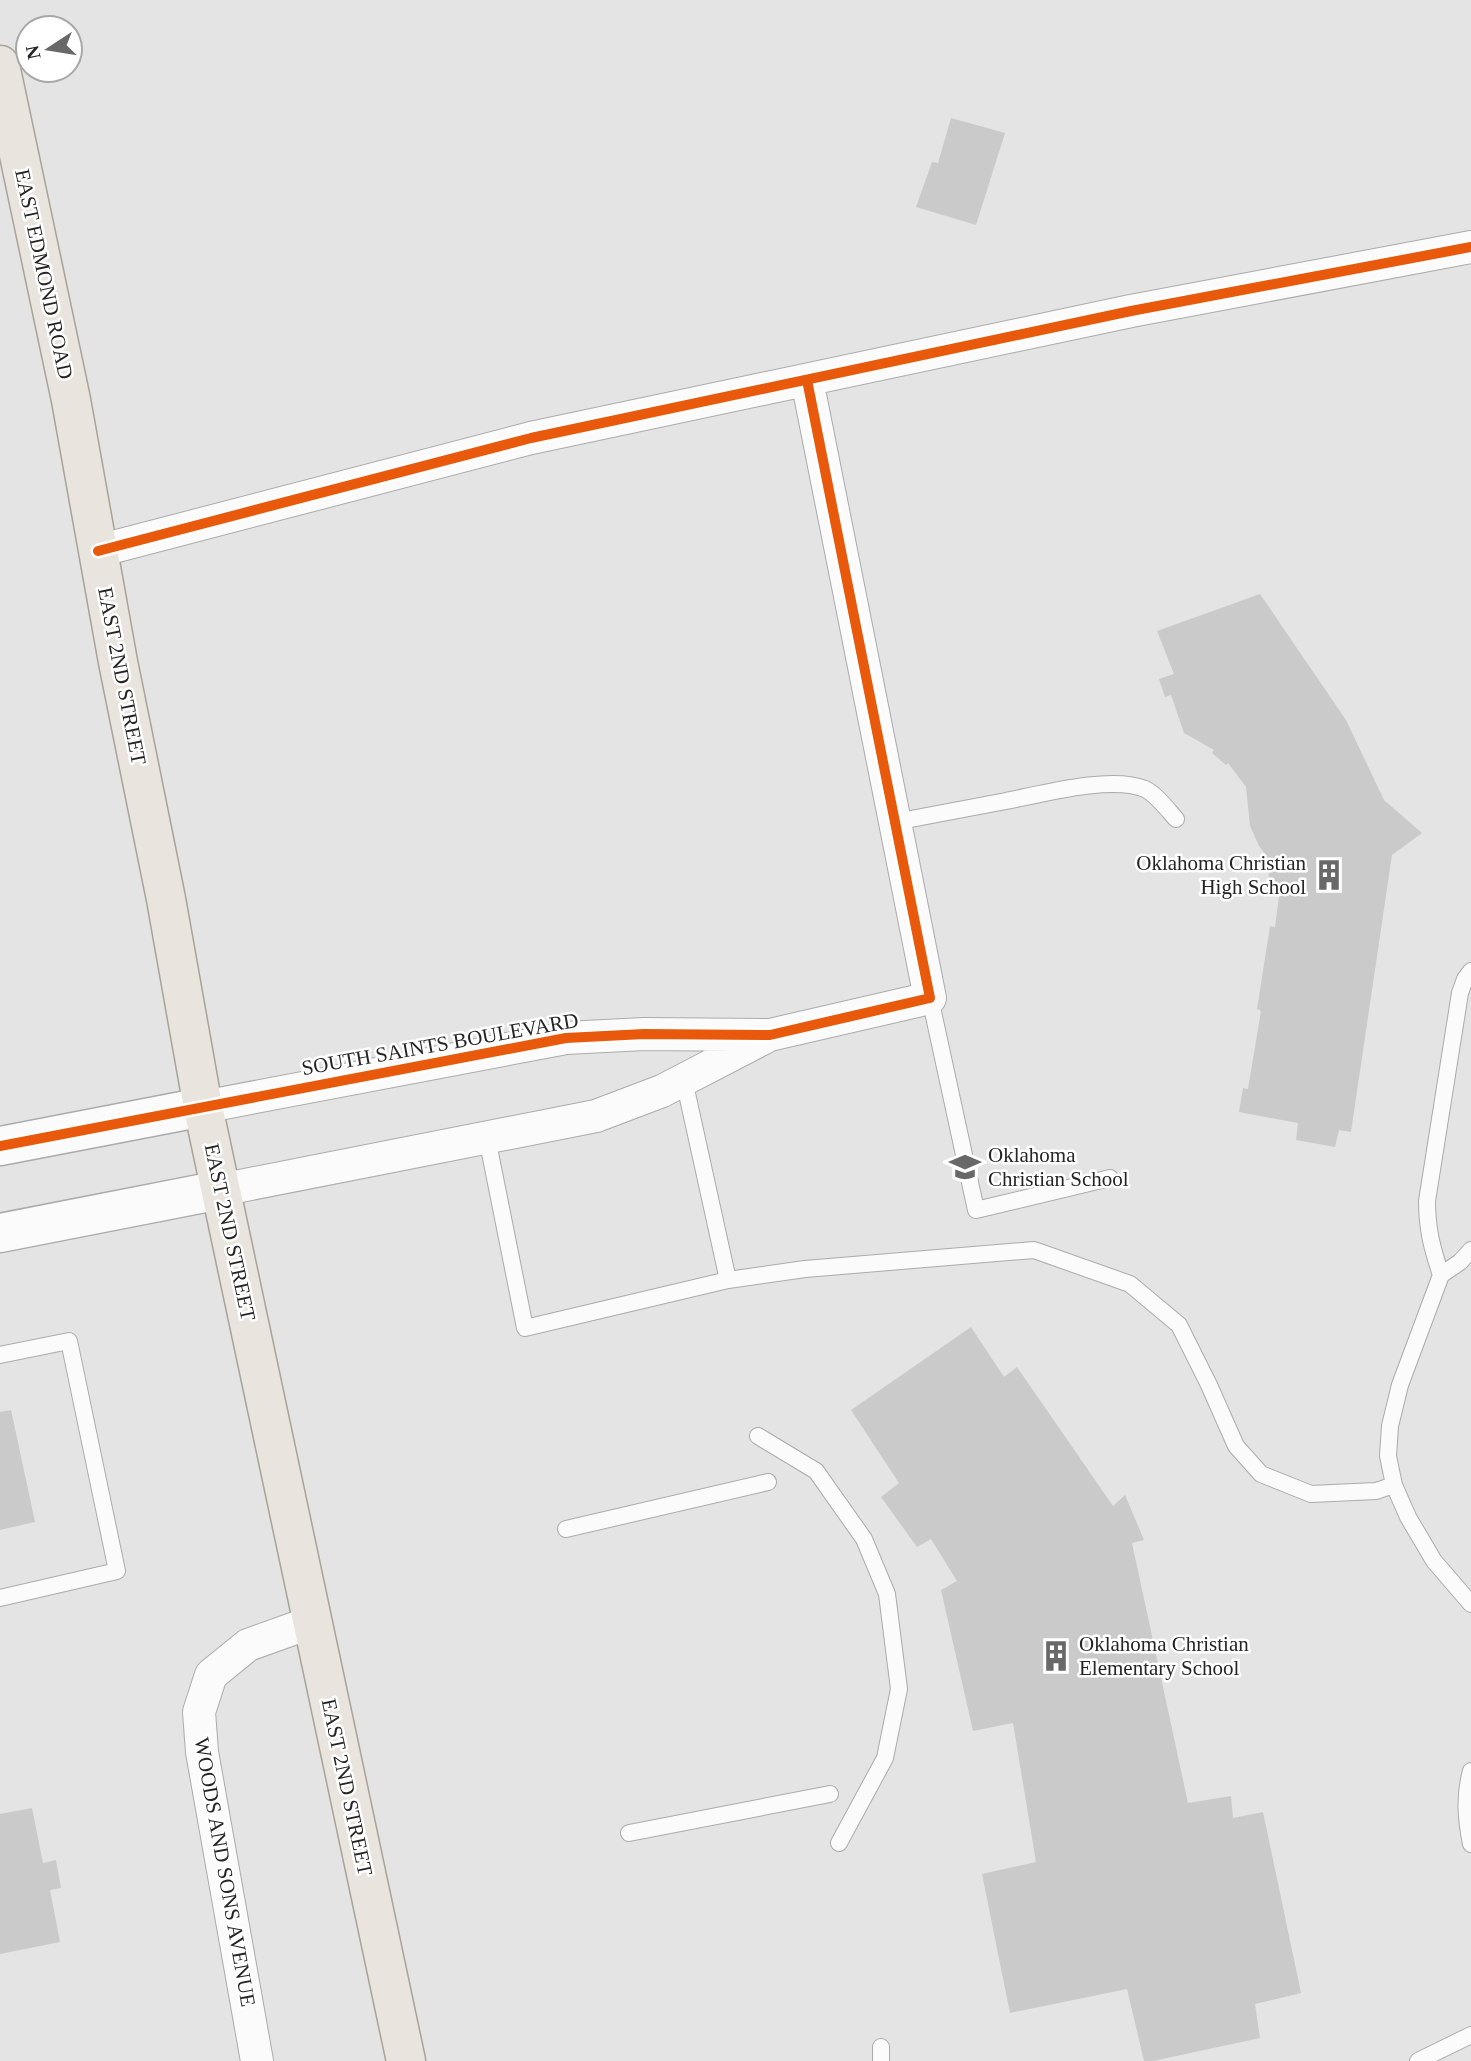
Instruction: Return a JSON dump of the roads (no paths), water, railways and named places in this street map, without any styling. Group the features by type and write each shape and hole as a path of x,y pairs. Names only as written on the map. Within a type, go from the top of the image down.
{"main road":[{"name":"EAST EDMOND ROAD","path":"0,65 71,400"},
{"name":"EAST 2ND STREET","path":"71,400 203,1107 405,2061"}],"street":[{"path":"98,551 531,438 1131,311 1471,247"},
{"path":"807,380 930,998"},
{"name":"SOUTH SAINTS BOULEVARD","path":"0,1146 566,1038 644,1034 770,1035 930,998"},
{"name":"SOUTH SAINTS BOULEVARD","path":"0,1233 596,1116 662,1091 770,1035"},
{"name":"WOODS AND SONS AVENUE","path":"257,2061 202,1752 199,1712 211,1675 248,1645 312,1622"}],"lane":[{"path":"895,822 1077,787 1109,785 1146,790 1176,819"},
{"path":"1441,1275 1427,1224 1427,1200 1460,993 1471,971"},
{"path":"930,998 976,1210 1110,1178"},
{"path":"684,1080 728,1280"},
{"path":"486,1138 525,1328 728,1280 805,1269 1034,1250 1130,1284 1179,1325 1236,1446 1261,1474 1311,1494 1376,1491 1394,1485"},
{"path":"1471,1250 1460,1262 1441,1275 1400,1385 1390,1426 1388,1456 1394,1485 1408,1517 1434,1561 1471,1604"},
{"path":"0,1355 69,1341 117,1571 0,1598"},
{"path":"758,1436 816,1471 864,1539 887,1594 900,1689 885,1758 839,1843"},
{"path":"566,1529 768,1482"},
{"path":"1471,1771 1466,1790 1471,1843"},
{"path":"629,1833 830,1794"},
{"path":"1418,2061 1471,2035"}],"place":[{"name":"Oklahoma Christian High School","path":"1329,875"},
{"name":"Oklahoma Christian School","path":"965,1167"},
{"name":"Oklahoma Christian Elementary School","path":"1056,1656"}]}
